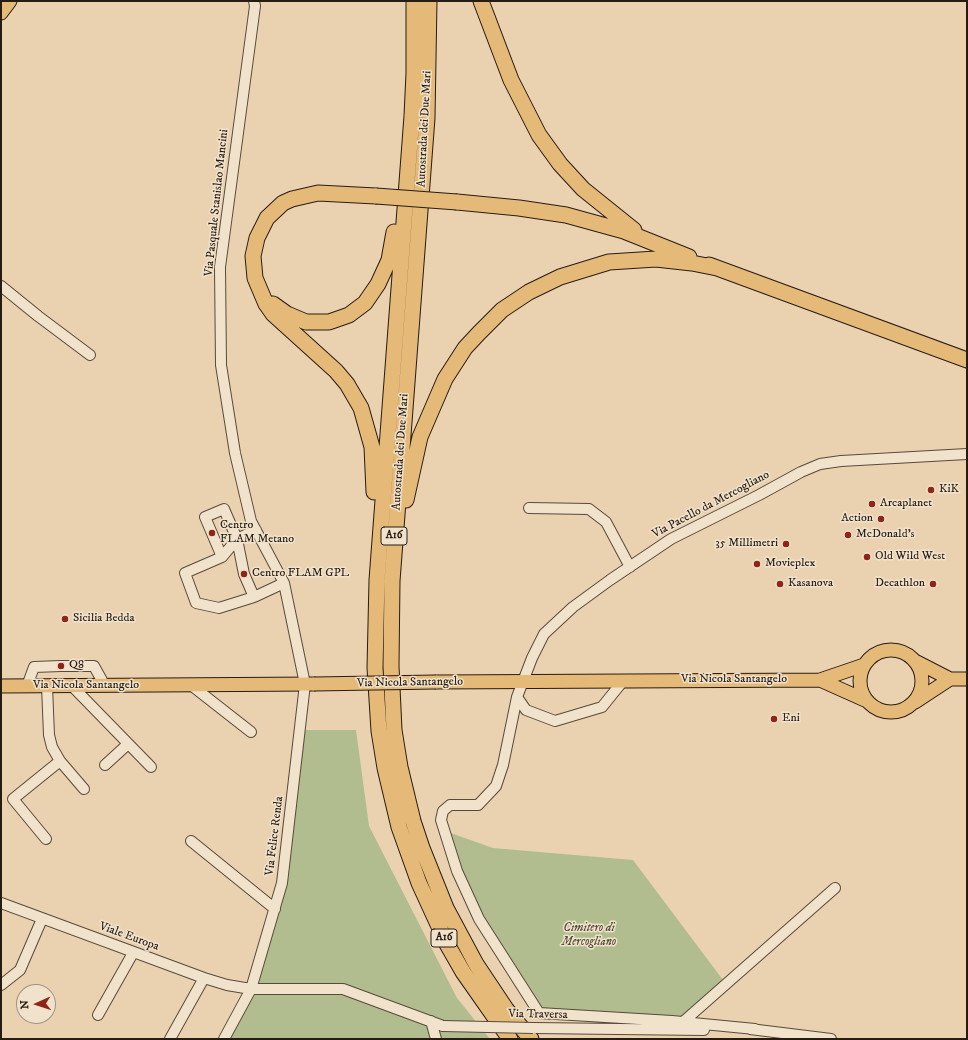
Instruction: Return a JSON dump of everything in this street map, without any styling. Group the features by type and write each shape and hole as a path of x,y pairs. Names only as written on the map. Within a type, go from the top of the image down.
{"highway":[{"path":"260,291 278,309 296,319 306,322 329,322 340,320 357,310 373,294 389,260 394,233 403,115 409,1"},
{"name":"Autostrada dei Due Mari","path":"414,1 412,116 380,529 375,624 375,668 379,731 385,768 399,827 419,883 447,944 481,1000 510,1039"},
{"name":"Autostrada dei Due Mari","path":"429,1 427,118 392,581 390,666 394,730 400,767 413,821 424,855 444,902 476,964 506,1009 532,1034"},
{"path":"481,1 519,99 550,150 572,177 594,199 648,240"},
{"path":"399,827 387,798 379,769 368,700 367,624 374,489 374,462 369,432 361,408 347,384 327,362 273,314 260,291 253,268 254,247 261,228 275,210 292,199 309,194 337,194 457,202 566,214 606,225 648,240 717,268 967,360"},
{"path":"394,730 396,666 406,495 414,456 422,431 435,399 455,363 479,332 502,310 529,292 574,272 609,262 640,259 671,260 717,268"}],"main road":[{"path":"1,13 10,1"},
{"name":"Via Nicola Santangelo","path":"1,686 820,680 864,665 879,653 888,650 906,654 915,661 950,679 967,679"},
{"path":"911,704 921,688 920,670 915,661"},
{"path":"864,665 860,683 862,692 867,701"},
{"name":"Via Nicola Santangelo","path":"820,680 867,701 875,708 894,712 903,709 950,679"}],"street":[{"name":"Via Pasquale Stanislao Mancini","path":"254,1 255,6 220,266 221,365 235,453 251,521 284,583 309,684"},
{"path":"1,286 90,355"},
{"name":"Via Pacello da Mercogliano","path":"683,1022 539,1013 479,919 456,871 441,820 443,811 450,805 478,806 496,786 503,765 517,696 532,658 544,634 573,608 671,538 752,499 801,472 820,464 841,461 967,454"},
{"path":"529,508 589,509 606,522 630,567"},
{"path":"222,557 205,517 224,509 237,539 244,574 254,597"},
{"path":"256,530 237,539 222,557 185,573 196,603 219,608 254,597 284,583"},
{"path":"27,686 34,667 94,666 105,686"},
{"path":"517,696 526,710 555,721 602,707 623,681"},
{"name":"Via Felice Renda","path":"224,1039 251,989 282,883 309,684"},
{"path":"191,685 251,732"},
{"path":"47,686 49,735 60,761 84,789"},
{"path":"72,686 151,767"},
{"path":"104,765 128,744"},
{"path":"46,839 13,799 60,761"},
{"path":"191,840 275,909"},
{"path":"683,1022 835,888"},
{"name":"Viale Europa","path":"1,903 42,920 204,978 227,985 251,989"},
{"path":"1,985 20,970 42,920"},
{"path":"98,1015 133,953"},
{"path":"170,1039 204,978"},
{"name":"Via Traversa","path":"251,989 343,989 443,1026 532,1034 648,1030 755,1029 831,1039"},
{"path":"432,1021 436,1039"},
{"path":"683,1022 755,1029"}],"green space":[{"path":"305,730 356,730 369,826 457,998 490,1039 228,1039 284,893"},
{"name":"Cimitero di Mercogliano","path":"445,831 493,848 633,860 726,984 683,1022 539,1013 479,919"}],"place":[{"name":"KiK","path":"931,490"},
{"name":"Arcaplanet","path":"872,504"},
{"name":"Action","path":"881,519"},
{"name":"Centro FLAM Metano","path":"212,533"},
{"name":"McDonald's","path":"848,535"},
{"name":"35 Millimetri","path":"786,544"},
{"name":"Old Wild West","path":"867,557"},
{"name":"Movieplex","path":"757,564"},
{"name":"Centro FLAM GPL","path":"244,574"},
{"name":"Kasanova","path":"780,584"},
{"name":"Decathlon","path":"933,584"},
{"name":"Sicilia Bedda","path":"65,619"},
{"name":"Q8","path":"61,666"},
{"name":"Eni","path":"774,719"}]}
